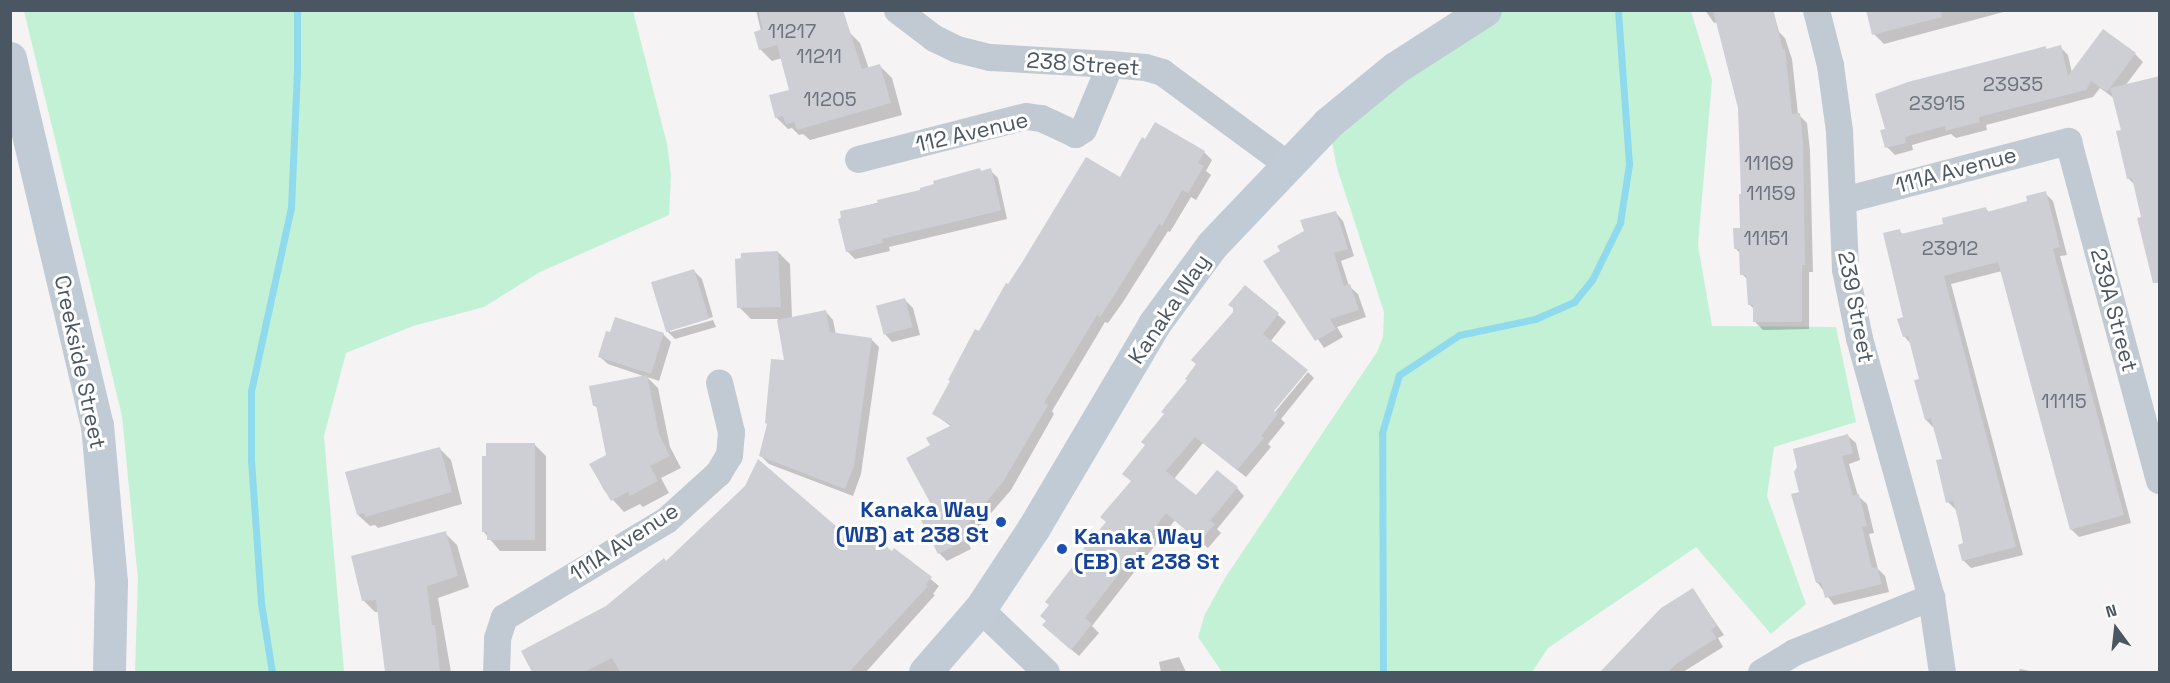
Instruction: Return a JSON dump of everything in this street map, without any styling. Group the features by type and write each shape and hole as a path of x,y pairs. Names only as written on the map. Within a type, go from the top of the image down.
{"main road":[{"name":"Kanaka Way","path":"925,672 980,609 1033,529 1154,324 1212,245 1328,123 1395,68 1485,10"},
{"name":"Creekside Street","path":"10,58 97,425 111,582 109,672"}],"street":[{"name":"238 Street","path":"897,10 934,38 968,52 990,57 1145,67 1176,80 1287,164"},
{"name":"239 Street","path":"1816,10 1833,87 1839,131 1845,269 1859,338 1931,597 1942,672"},
{"name":"112 Avenue","path":"858,159 1026,116 1041,118 1076,134 1083,129 1110,64"},
{"name":"111A Avenue","path":"1843,200 2068,141"},
{"name":"239A Street","path":"2068,141 2159,480"},
{"name":"111A Avenue","path":"496,672 497,638 504,617 666,520 718,473 729,455 731,432 719,382"},
{"path":"1761,672 1794,652 1931,597"},
{"path":"980,609 1046,672"}],"green space":[{"path":"24,11 633,11 667,144 671,175 669,215 540,272 484,307 413,326 346,353 324,436 344,672 135,672 138,579 122,416"},
{"path":"1485,11 1691,11 1712,80 1698,245 1712,326 1836,327 1856,422 1774,447 1767,496 1806,604 1771,634 1696,547 1548,648 1532,672 1222,672 1198,637 1205,614 1225,578 1377,352 1383,337 1384,312 1337,168 1328,123"}],"building":[{"path":"758,10 843,10 862,69 880,64 891,103 797,130 794,122 786,124 783,116 775,118 769,95 789,90 777,45 759,50 754,32 763,29"},
{"path":"1713,10 1773,10 1783,50 1785,49 1792,114 1800,113 1803,142 1805,265 1802,265 1802,322 1753,322 1753,305 1748,305 1746,275 1740,275 1739,249 1734,249 1733,228 1740,228 1739,194 1741,194 1738,108"},
{"path":"1866,10 1941,10 1942,17 1872,35"},
{"path":"2103,29 2136,53 2107,92 2091,81 2086,90 1979,117 1980,122 1946,131 1945,126 1905,137 1906,143 1885,148 1880,130 1885,129 1875,94 1908,82 2046,46 2046,49 2061,45 2068,76"},
{"path":"2160,76 2160,283 2153,283 2137,218 2141,217 2132,178 2127,179 2116,131 2121,130 2110,88"},
{"path":"1155,122 1205,151 1198,163 1204,166 1188,193 1182,190 1162,226 1159,224 1100,317 1097,315 1044,403 1048,405 1003,482 965,527 967,533 962,536 964,541 938,554 919,516 933,508 906,458 930,445 926,438 952,425 932,414 950,381 948,380 975,329 979,331 1006,283 1008,284 1023,261 1086,157 1120,177 1142,137 1145,139"},
{"path":"980,168 981,171 991,168 1001,209 999,211 882,239 883,243 846,252 838,219 841,218 840,211 878,203 877,200 920,190 920,188 934,184 933,181"},
{"path":"2046,191 2060,247 2053,249 2124,515 2070,530 1998,262 1944,276 2016,547 1962,561 1958,545 1963,543 1958,519 1953,501 1946,503 1936,460 1942,459 1931,419 1925,420 1914,380 1919,379 1908,336 1903,337 1897,319 1903,317 1883,233 1900,229 1901,234 1943,224 1942,218 1986,207 1987,212 2027,201 2026,196"},
{"path":"1336,211 1348,249 1334,253 1344,286 1350,284 1359,310 1330,319 1336,329 1315,341 1263,261 1280,251 1277,246 1304,231 1300,220"},
{"path":"778,251 781,307 737,308 735,259 741,258 741,253"},
{"path":"694,269 709,319 666,332 651,282"},
{"path":"1245,285 1279,313 1263,334 1308,370 1274,411 1278,414 1261,436 1264,438 1237,470 1195,437 1166,471 1196,495 1217,470 1238,487 1210,521 1215,524 1199,542 1166,513 1085,618 1092,624 1071,650 1042,625 1046,621 1040,616 1049,605 1045,602 1081,556 1079,554 1106,522 1100,517 1131,481 1122,474 1145,445 1141,442 1164,414 1161,412 1187,380 1185,379 1196,364 1191,360 1233,312 1233,308 1228,305"},
{"path":"905,298 913,327 884,335 876,306"},
{"path":"826,310 830,332 872,338 854,466 845,489 759,456 767,424 765,423 771,359 784,360 777,320"},
{"path":"615,317 664,333 651,374 598,357 606,331 610,332"},
{"path":"647,375 659,434 670,456 650,466 658,481 630,496 628,492 611,501 589,464 606,455 596,405 593,406 589,386"},
{"path":"1848,434 1853,453 1842,456 1853,496 1859,494 1867,526 1862,527 1872,568 1877,567 1882,584 1825,598 1821,582 1816,583 1791,494 1799,492 1794,472 1797,467 1793,449"},
{"path":"486,443 535,443 535,540 487,540 487,532 482,532 482,456 486,456"},
{"path":"440,447 452,492 365,517 364,513 357,515 345,472"},
{"path":"758,459 851,539 860,527 892,551 894,548 932,577 926,585 928,586 849,672 620,672 612,658 584,672 532,672 521,651 606,606 664,558 666,561 745,486"},
{"path":"446,531 458,576 427,586 432,625 435,625 440,672 385,672 376,600 362,601 351,556"},
{"path":"1693,588 1717,626 1711,630 1717,638 1677,663 1668,672 1600,672 1661,608"}],"waterway":[{"path":"272,672 261,603 251,461 251,391 291,208 297,72 297,10"},
{"path":"1383,672 1382,433 1399,375 1459,335 1535,319 1574,302 1592,280 1620,223 1629,164 1618,12"}],"place":[{"name":"Kanaka Way (WB) at 238 St","path":"1001,522"},
{"name":"Kanaka Way (EB) at 238 St","path":"1062,549"}]}
